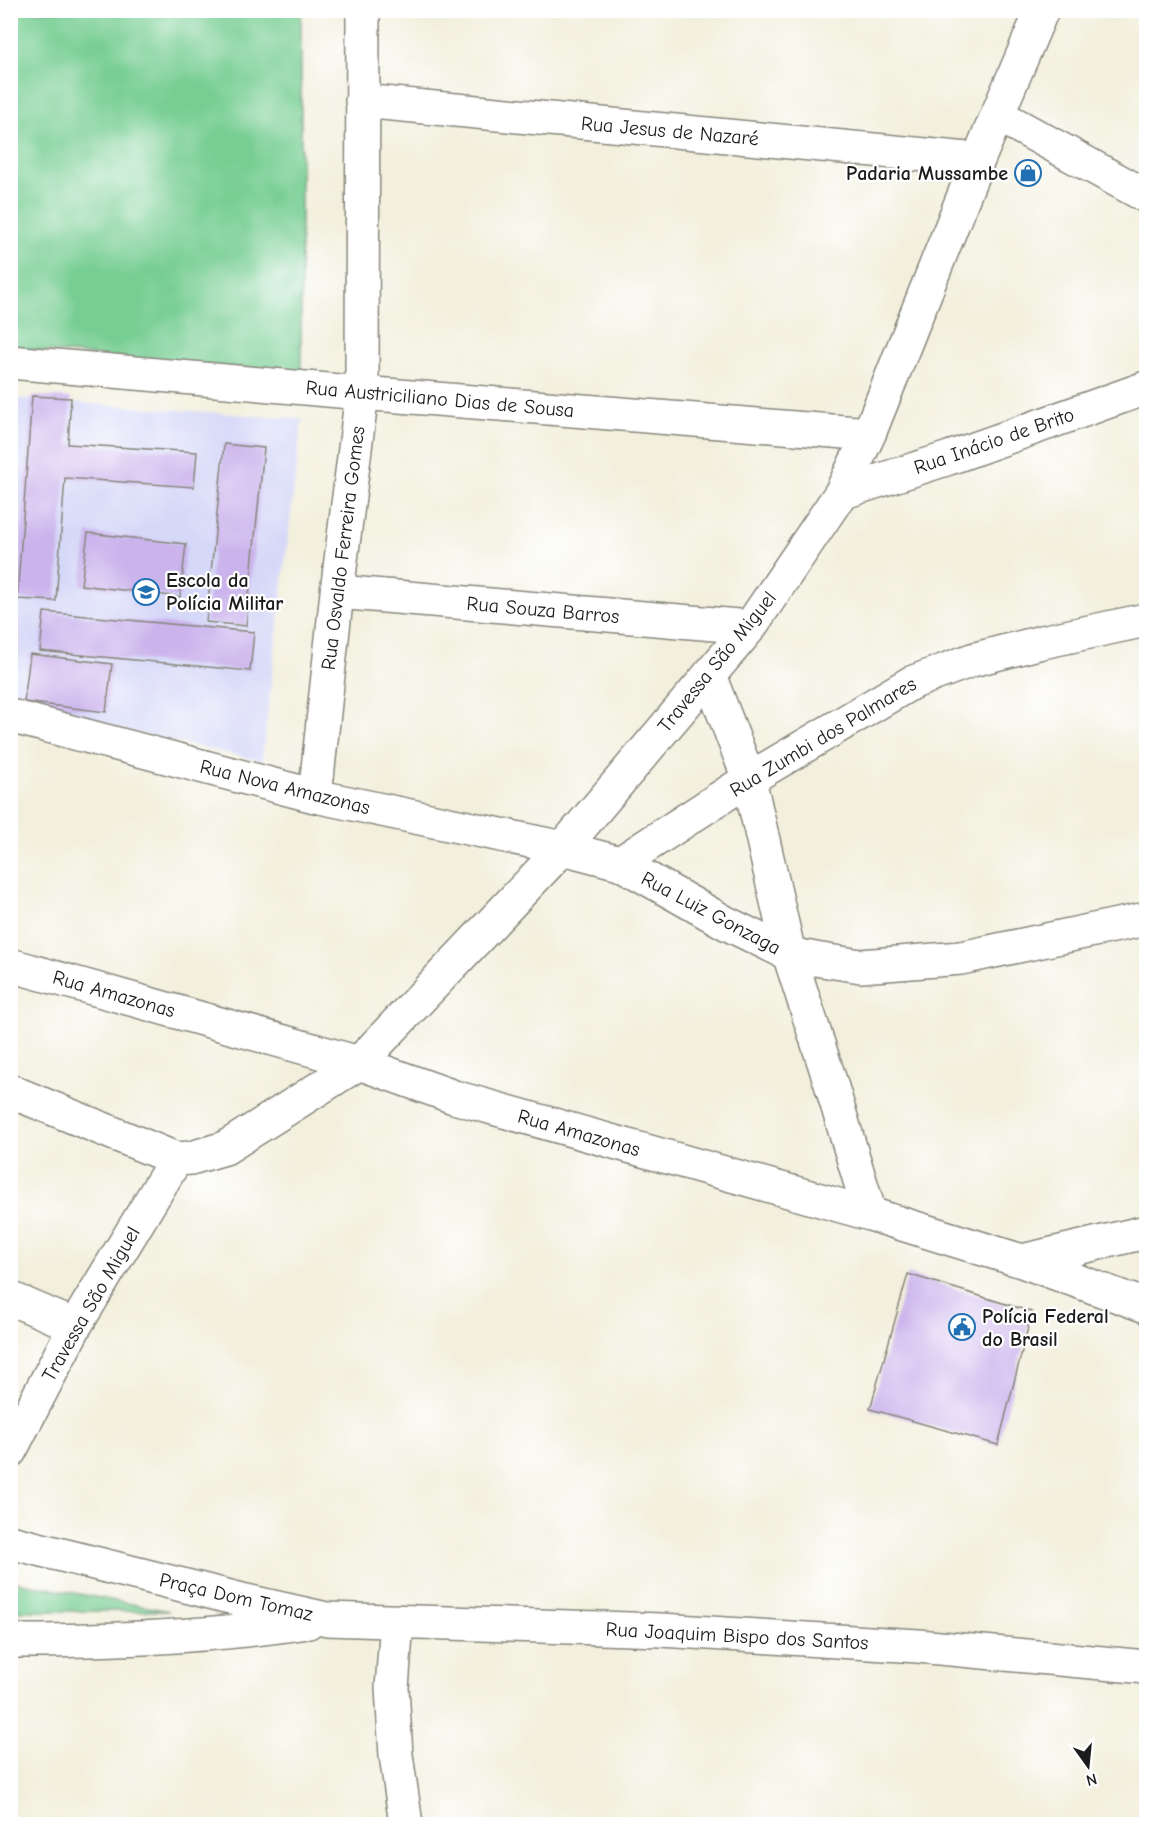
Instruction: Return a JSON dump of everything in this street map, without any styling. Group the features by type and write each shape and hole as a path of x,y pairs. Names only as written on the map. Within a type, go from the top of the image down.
{"street":[{"name":"Rua Osvaldo Ferreira Gomes","path":"315,796 362,393 363,10"},
{"name":"Travessa São Miguel","path":"10,1451 75,1326 176,1159 191,1158 225,1148 359,1063 563,848 750,627 841,493 869,434 978,160 1042,10"},
{"name":"Rua Jesus de Nazaré","path":"362,101 978,160"},
{"path":"998,115 1146,196"},
{"name":"Rua Austriciliano Dias de Sousa","path":"10,362 869,434"},
{"name":"Rua Inácio de Brito","path":"841,493 949,458 1146,388"},
{"name":"Rua Souza Barros","path":"337,592 750,627"},
{"name":"Rua Zumbi dos Palmares","path":"620,863 749,779 911,683 972,660 1042,642 1146,620"},
{"path":"709,675 749,779 789,954 870,1214"},
{"name":"Rua Nova Amazonas","path":"10,716 315,796 563,848"},
{"name":"Rua Luiz Gonzaga","path":"563,848 620,863 726,923 789,954 861,966 962,958 1146,919"},
{"name":"Rua Amazonas","path":"10,965 359,1063 454,1097 870,1214 1022,1261 1146,1306"},
{"path":"10,1091 176,1159"},
{"path":"1022,1261 1146,1232"},
{"path":"10,1298 75,1326"},
{"name":"Praça Dom Tomaz","path":"10,1542 327,1619"},
{"name":"Praça Dom Tomaz","path":"10,1641 101,1641 241,1631 327,1619"},
{"name":"Rua Joaquim Bispo dos Santos","path":"327,1619 661,1630 918,1646 1146,1667"},
{"path":"397,1621 392,1688 396,1755 406,1824"}],"shaded area":[{"name":"Escola da Polícia Militar","path":"14,398 302,419 262,761 11,705 10,480"}],"green space":[{"path":"10,11 301,11 301,374 11,348"},
{"path":"11,1581 169,1611 11,1611"}],"building":[{"path":"32,396 71,398 68,444 197,452 194,487 65,478 56,601 17,599"},
{"path":"224,444 264,448 246,626 206,622"},
{"path":"88,533 186,544 180,597 81,585"},
{"path":"44,612 254,632 250,671 40,651"},
{"path":"30,654 112,664 106,712 24,702"},
{"path":"908,1274 1032,1312 998,1445 870,1409"}],"place":[{"name":"Padaria Mussambe","path":"1028,173"},
{"name":"Escola da Polícia Militar","path":"146,592"},
{"name":"Polícia Federal do Brasil","path":"962,1327"}]}
